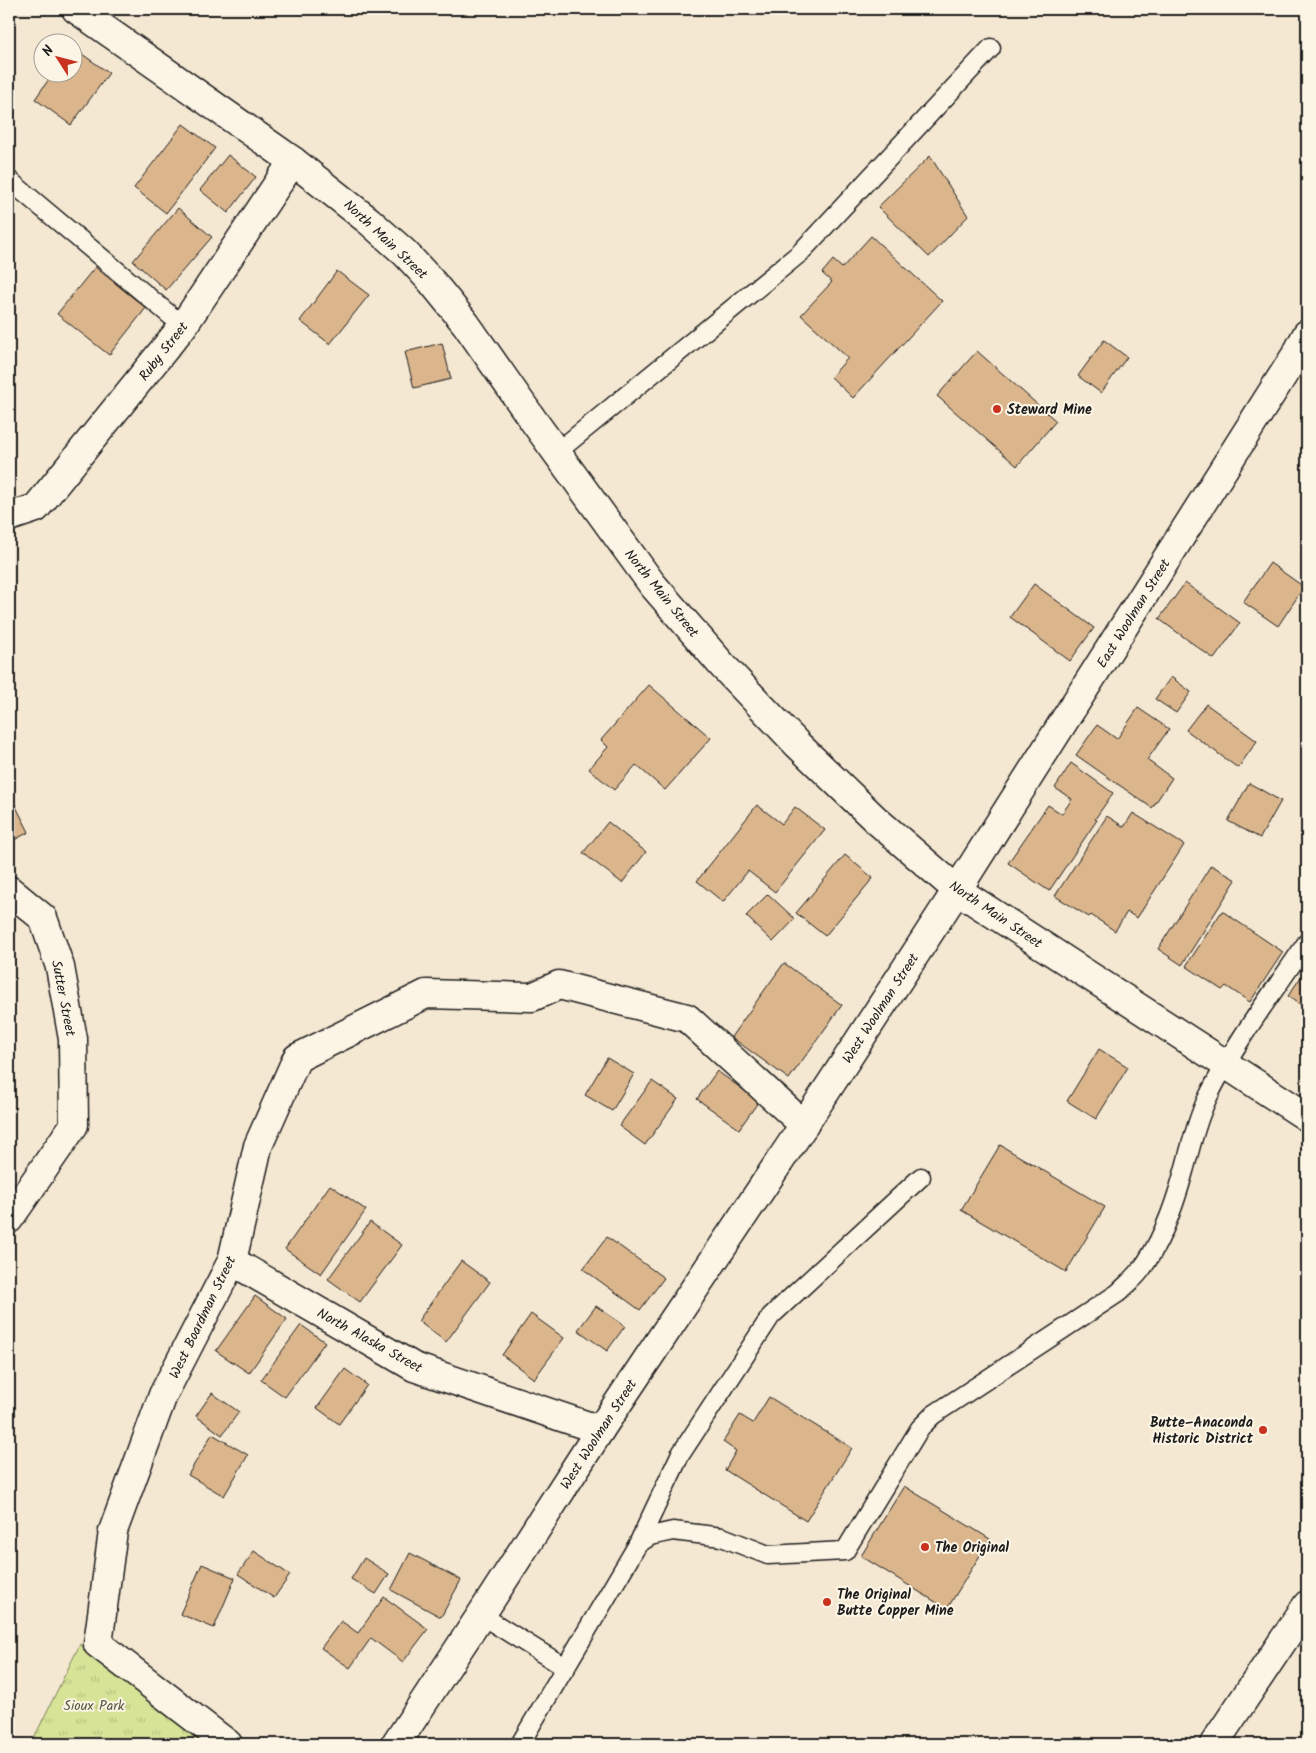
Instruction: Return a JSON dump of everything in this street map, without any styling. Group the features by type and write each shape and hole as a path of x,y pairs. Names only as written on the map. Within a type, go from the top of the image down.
{"street":[{"name":"North Main Street","path":"76,9 293,161 369,221 405,253 432,282 466,324 652,584 722,666 798,745 875,819 957,890 1307,1117"},
{"name":"Ruby Street","path":"9,517 36,508 183,326 293,161"},
{"name":"East Woolman Street","path":"957,890 1297,353 1307,334"},
{"name":"Sutter Street","path":"9,890 43,918 60,967 73,1039 74,1125 9,1219"},
{"name":"West Woolman Street","path":"396,1744 481,1616 600,1430 804,1125 957,890"},
{"name":"West Boardman Street","path":"228,1744 98,1644 113,1531 163,1395 232,1261 258,1146 297,1058 426,994 532,997 559,985 687,1018 804,1125"},
{"name":"North Alaska Street","path":"232,1261 414,1367 600,1430"},
{"path":"1214,1744 1307,1605"}],"lane":[{"path":"557,452 800,253 991,48"},
{"path":"9,180 183,326"},
{"path":"638,1544 650,1536 673,1532 722,1537 768,1555 844,1551 920,1428 933,1414 1118,1293 1139,1272 1158,1241 1170,1212 1206,1100 1226,1063 1307,942"},
{"path":"520,1744 638,1544 680,1455 771,1316 921,1177"},
{"path":"481,1616 566,1668"}],"green space":[{"name":"Sioux Park","path":"80,1644 212,1744 31,1744"}],"building":[{"path":"82,54 109,73 71,125 35,99 47,82 82,82"},
{"path":"183,124 215,148 166,213 134,188"},
{"path":"228,155 256,177 228,213 200,190"},
{"path":"930,156 968,216 929,257 878,207"},
{"path":"178,208 212,237 166,290 133,261"},
{"path":"871,236 942,301 853,398 831,377 848,358 801,315 832,282 822,273 833,260 842,268"},
{"path":"95,267 146,308 109,355 57,314"},
{"path":"337,271 369,295 330,344 300,321"},
{"path":"1104,340 1127,357 1101,393 1078,376"},
{"path":"442,343 451,379 414,388 405,352"},
{"name":"Steward Mine","path":"977,351 1056,421 1017,466 937,396"},
{"path":"1270,563 1304,587 1278,626 1243,602"},
{"path":"1185,583 1240,623 1214,659 1159,619"},
{"path":"1034,584 1094,628 1070,661 1010,617"},
{"path":"1171,677 1191,692 1176,713 1155,699"},
{"path":"649,685 711,738 665,790 636,765 614,790 589,769 608,747 601,740"},
{"path":"1206,704 1257,741 1238,768 1186,730"},
{"path":"1138,708 1169,729 1147,760 1172,778 1152,808 1076,755 1097,725 1117,739"},
{"path":"1071,763 1113,793 1049,891 1008,863 1048,805 1062,814 1072,799 1055,788"},
{"path":"1249,783 1281,801 1260,838 1228,821"},
{"path":"9,793 29,832 9,843"},
{"path":"757,805 782,824 795,807 825,830 775,892 748,871 723,902 697,881"},
{"path":"1133,813 1184,845 1137,918 1127,912 1115,931 1091,915 1089,917 1055,896 1107,816 1124,827"},
{"path":"608,822 646,852 622,883 583,853"},
{"path":"845,855 873,878 825,936 796,913"},
{"path":"1211,865 1236,880 1182,965 1158,949"},
{"path":"768,894 795,919 773,942 746,916"},
{"path":"1222,911 1283,952 1250,1002 1226,986 1222,990 1186,966"},
{"path":"784,963 842,1005 789,1079 731,1037"},
{"path":"1307,968 1307,1009 1288,996"},
{"path":"1099,1049 1128,1067 1096,1119 1067,1101"},
{"path":"607,1058 634,1074 612,1111 585,1095"},
{"path":"717,1071 759,1101 739,1129 697,1099"},
{"path":"652,1081 678,1099 645,1145 619,1126"},
{"path":"1000,1145 1105,1207 1066,1272 961,1210"},
{"path":"330,1185 366,1210 321,1274 285,1249"},
{"path":"370,1222 402,1245 360,1302 328,1279"},
{"path":"607,1237 664,1278 640,1310 583,1269"},
{"path":"461,1261 490,1282 446,1342 418,1321"},
{"path":"255,1296 287,1319 249,1373 216,1351"},
{"path":"596,1306 625,1326 607,1351 578,1330"},
{"path":"531,1314 564,1338 534,1379 502,1355"},
{"path":"301,1325 325,1342 285,1397 261,1380"},
{"path":"345,1369 367,1385 339,1424 317,1408"},
{"path":"212,1393 239,1412 222,1435 196,1416"},
{"path":"769,1397 852,1448 806,1521 725,1470 736,1451 723,1442 740,1415 753,1423"},
{"path":"212,1434 248,1455 224,1496 188,1475"},
{"name":"The Original","path":"904,1486 990,1539 947,1609 861,1556"},
{"path":"254,1551 290,1575 274,1598 238,1574"},
{"path":"410,1553 461,1580 441,1617 391,1590"},
{"path":"364,1558 389,1574 376,1594 351,1579"},
{"path":"202,1564 235,1578 214,1628 180,1614"},
{"path":"384,1597 428,1629 403,1662 371,1638 350,1668 321,1648 341,1621 358,1633"}],"place":[{"name":"Steward Mine","path":"997,409"},
{"name":"Butte–Anaconda Historic District","path":"1263,1430"},
{"name":"The Original","path":"925,1547"},
{"name":"The Original Butte Copper Mine","path":"827,1602"}]}
